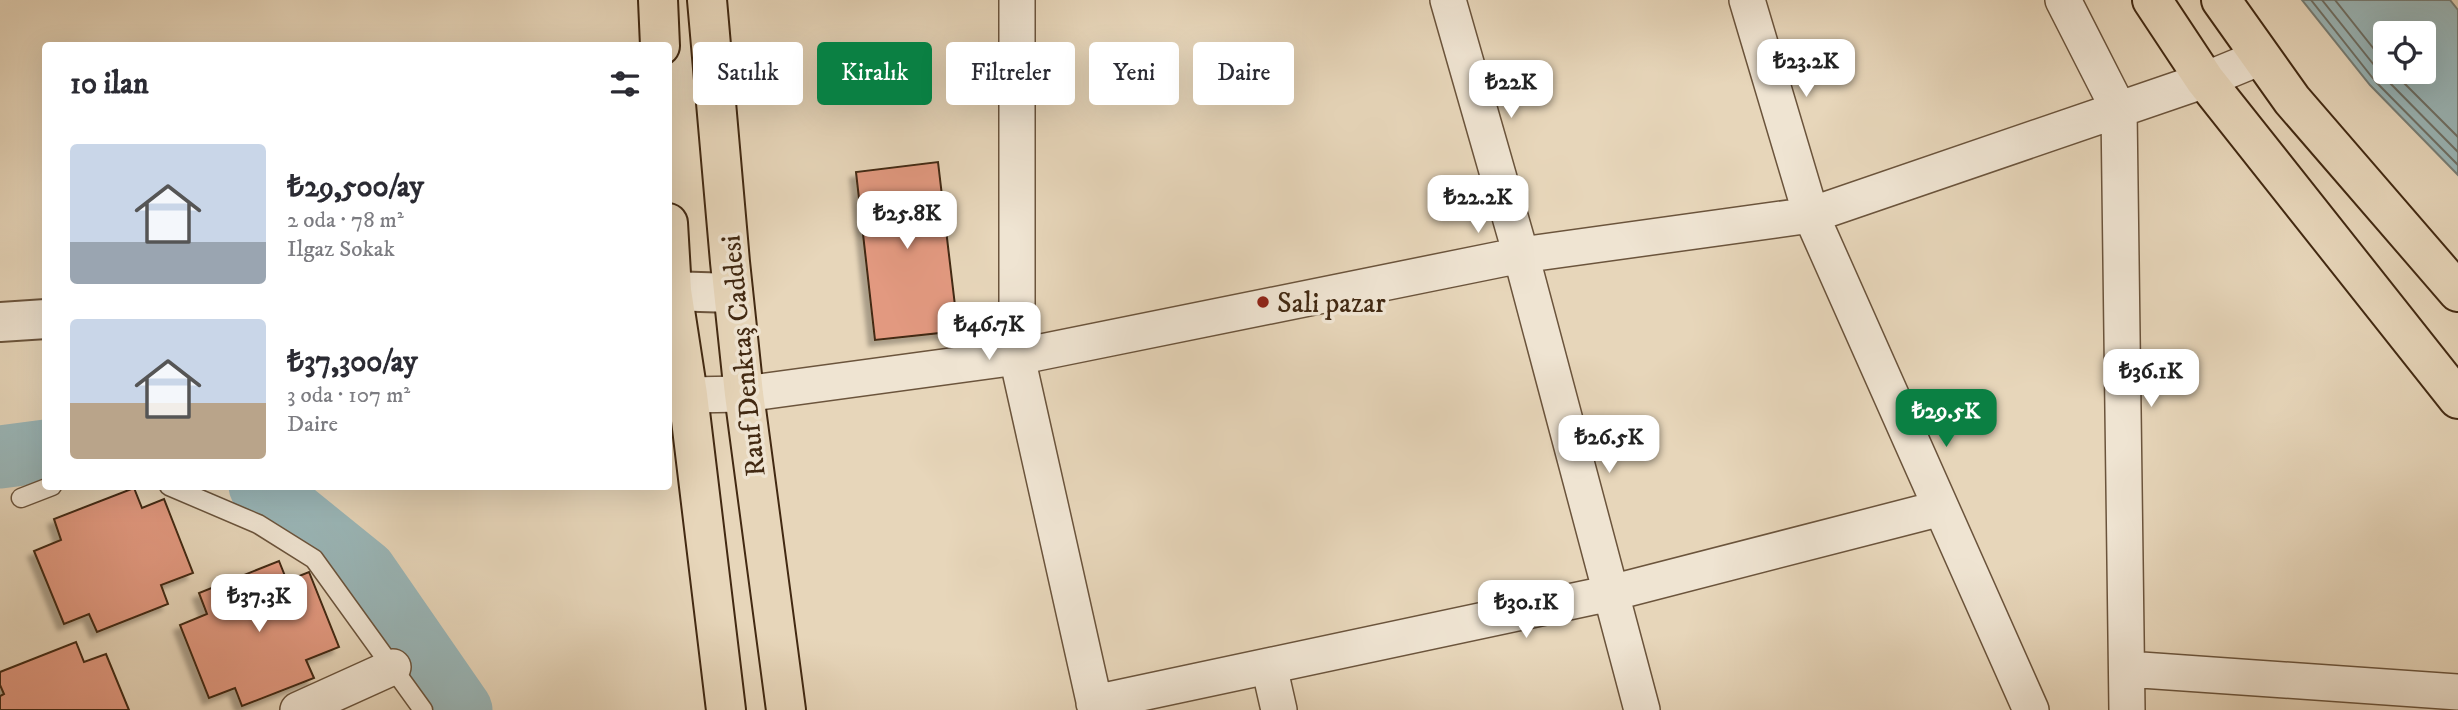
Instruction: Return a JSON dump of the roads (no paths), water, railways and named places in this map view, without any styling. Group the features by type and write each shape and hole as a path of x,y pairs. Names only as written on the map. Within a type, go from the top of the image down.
{"main road":[{"path":"657,0 660,42"},
{"name":"Rauf Denktaş Caddesi","path":"707,0 744,394 786,710"},
{"path":"2152,0 2205,80 2458,399"},
{"path":"2221,0 2292,100 2458,292"},
{"name":"Rauf Denktaş Caddesi","path":"672,303 688,395 726,710"}],"street":[{"path":"1017,0 1017,357 1095,706 1611,593 1941,508"},
{"path":"1448,0 1521,255 1642,710"},
{"path":"1747,0 1811,215 2031,710"},
{"path":"2063,0 2119,110 2127,710"},
{"path":"688,395 744,394 1017,357 1521,255 1811,215 2205,80 2261,57"},
{"path":"672,291 733,293"},
{"path":"0,321 42,320"},
{"path":"1269,666 1279,710"},
{"path":"298,710 393,667"},
{"path":"2127,669 2458,692"}],"lane":[{"path":"21,498 42,490"},
{"path":"178,490 258,524 314,559 423,710"}],"water":[{"path":"2302,0 2450,0 2458,10 2458,175 2370,85"}],"waterway":[{"path":"0,457 42,452"},
{"path":"265,490 365,571 461,710"}],"place":[{"name":"Sali pazar","path":"1263,302"}]}
